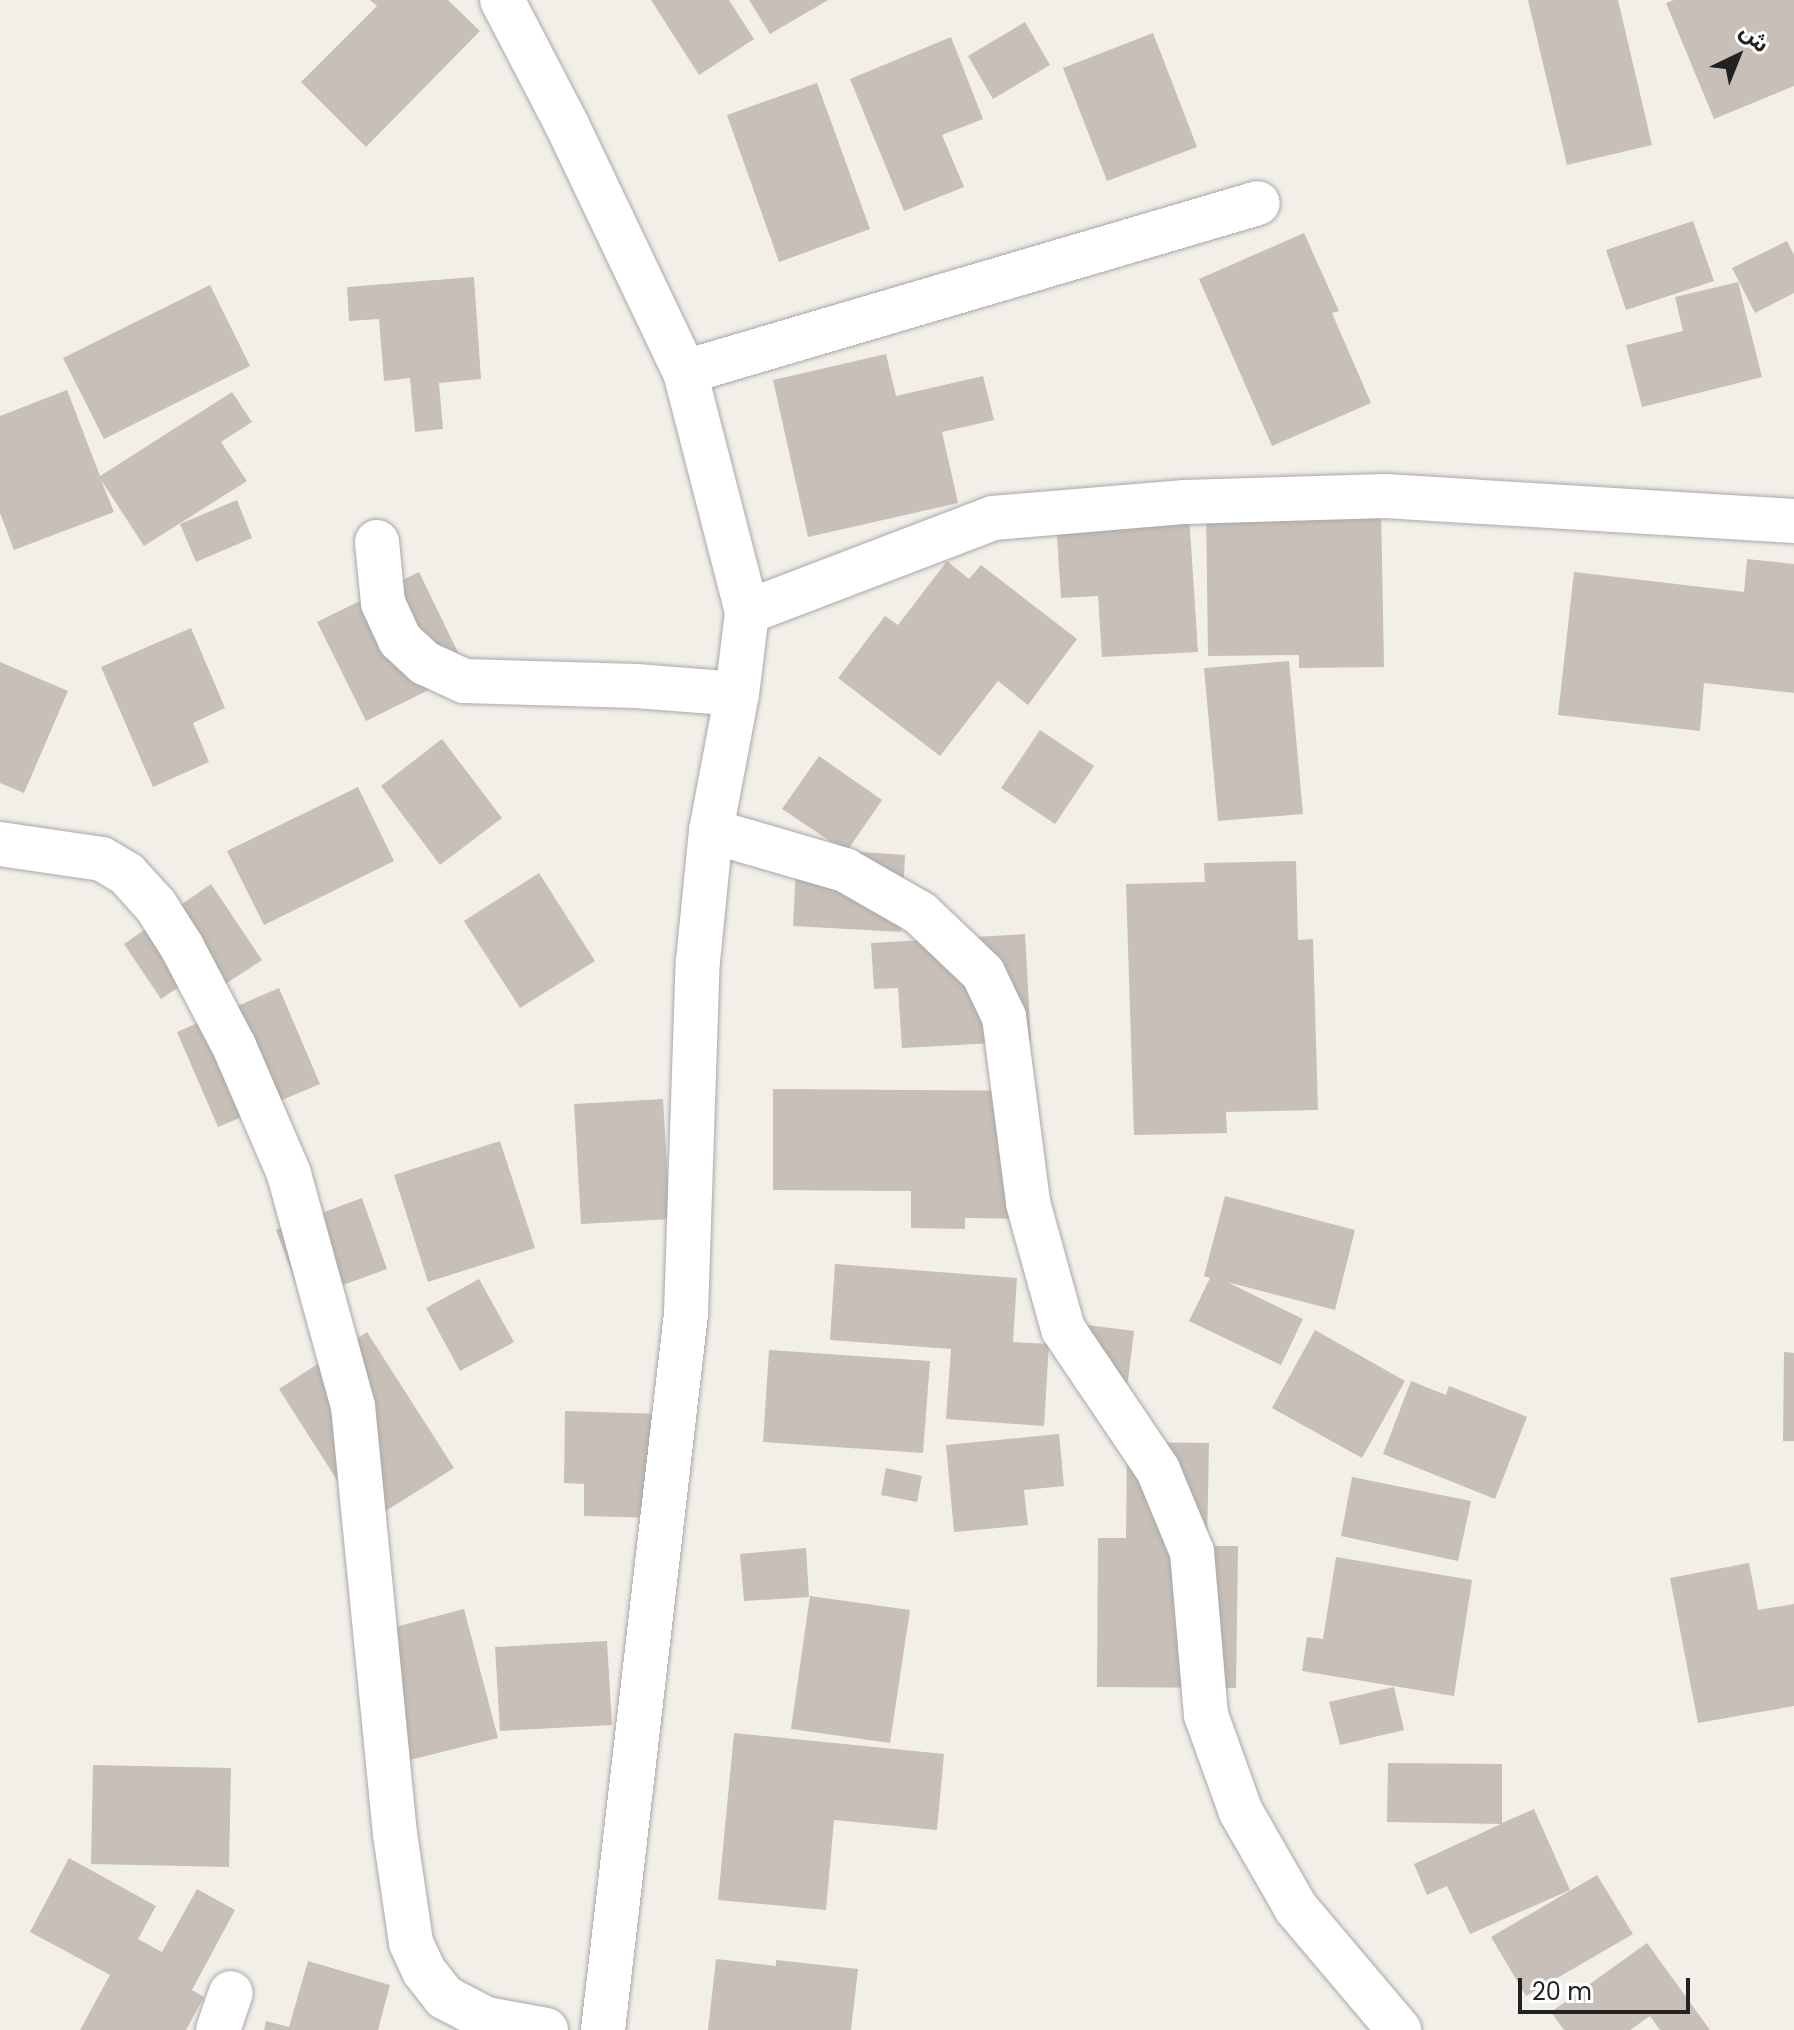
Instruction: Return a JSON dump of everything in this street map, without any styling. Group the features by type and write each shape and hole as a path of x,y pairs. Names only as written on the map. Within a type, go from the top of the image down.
{"street":[{"path":"502,0 566,123 685,372 747,612 737,694 711,831 698,961 686,1314 603,2030"},
{"path":"685,372 1258,203"},
{"path":"747,612 993,518 1185,502 1385,496 1794,521"},
{"path":"377,542 383,603 400,640 425,663 464,681 636,686 737,694"},
{"path":"711,831 845,870 920,913 983,973 1004,1017 1028,1203 1063,1329 1158,1470 1192,1552 1206,1715 1241,1812 1296,1908 1399,2030"},
{"path":"0,844 102,859 127,874 156,906 182,947 234,1046 289,1174 353,1406 395,1834 411,1943 424,1971 444,1997 486,2019 546,2030"}],"building":[{"path":"370,0 448,0 480,31 366,147 301,82 377,6"},
{"path":"651,0 729,0 754,39 699,75"},
{"path":"749,0 828,0 770,34"},
{"path":"1528,0 1618,0 1652,145 1567,165"},
{"path":"1674,0 1794,0 1794,86 1714,119 1666,3"},
{"path":"1025,22 1050,65 993,99 968,56"},
{"path":"1153,33 1197,147 1107,181 1063,68"},
{"path":"951,37 983,119 942,135 964,187 904,211 850,79"},
{"path":"817,83 870,229 779,262 727,115"},
{"path":"1693,221 1714,281 1626,310 1606,250"},
{"path":"1304,233 1339,311 1332,313 1371,403 1272,446 1199,279"},
{"path":"1787,241 1794,255 1794,293 1755,313 1732,268"},
{"path":"474,277 481,379 439,383 443,429 415,432 410,378 384,381 379,319 349,321 347,287"},
{"path":"1738,282 1762,377 1642,407 1626,345 1683,331 1675,297"},
{"path":"210,285 250,366 104,439 63,358"},
{"path":"886,354 896,396 983,376 994,420 942,432 958,503 808,537 773,380"},
{"path":"67,390 100,476 232,392 252,422 221,442 247,481 144,546 101,480 114,512 14,550 0,513 0,416"},
{"path":"1188,499 1198,652 1102,657 1098,596 1061,598 1055,507"},
{"path":"237,500 252,538 196,562 180,524"},
{"path":"1381,507 1384,667 1299,668 1299,655 1208,656 1206,508"},
{"path":"1747,559 1794,564 1794,693 1704,683 1700,731 1558,715 1574,572 1744,592"},
{"path":"947,561 969,579 981,565 1077,639 1028,705 998,681 940,756 838,678 885,616 898,625"},
{"path":"419,572 467,671 366,721 317,622"},
{"path":"191,628 225,708 193,723 209,762 153,787 101,667"},
{"path":"1289,661 1303,814 1218,821 1204,668"},
{"path":"0,662 68,691 24,793 0,783"},
{"path":"1040,730 1094,766 1055,824 1001,788"},
{"path":"442,739 502,818 440,865 381,786"},
{"path":"819,756 882,800 847,851 905,855 901,932 793,926 797,849 845,851 782,809"},
{"path":"358,787 394,861 264,925 227,851"},
{"path":"1296,861 1298,940 1313,939 1318,1110 1226,1112 1227,1133 1134,1135 1126,884 1205,882 1204,863"},
{"path":"539,873 595,961 520,1008 464,921"},
{"path":"211,884 262,960 204,998 192,978 161,999 124,944"},
{"path":"1025,934 1031,1041 902,1048 898,988 874,989 871,943"},
{"path":"279,988 320,1084 218,1127 177,1032"},
{"path":"773,1089 1035,1091 1034,1219 965,1218 965,1229 911,1228 911,1191 773,1190"},
{"path":"663,1099 670,1219 581,1224 574,1104"},
{"path":"500,1141 535,1248 428,1282 394,1175"},
{"path":"1225,1196 1355,1230 1335,1310 1227,1282 1303,1319 1281,1365 1189,1321 1210,1278 1204,1276"},
{"path":"362,1198 387,1269 302,1300 276,1230"},
{"path":"835,1264 1017,1278 1013,1342 1049,1344 1044,1426 946,1419 951,1349 830,1340"},
{"path":"479,1279 514,1342 460,1371 426,1308"},
{"path":"1087,1325 1134,1331 1126,1397 1079,1392"},
{"path":"1315,1330 1405,1381 1362,1458 1272,1408"},
{"path":"367,1332 454,1468 365,1524 279,1389"},
{"path":"769,1350 930,1361 923,1453 763,1442"},
{"path":"1784,1352 1794,1353 1794,1441 1783,1441"},
{"path":"1411,1381 1446,1395 1449,1386 1527,1417 1495,1499 1383,1454"},
{"path":"565,1411 661,1414 660,1518 584,1516 584,1484 564,1483"},
{"path":"1059,1434 1064,1486 1024,1490 1028,1525 954,1532 946,1445"},
{"path":"1127,1442 1209,1443 1207,1546 1238,1546 1236,1688 1097,1687 1098,1538 1126,1538"},
{"path":"886,1468 922,1476 917,1502 881,1495"},
{"path":"1352,1477 1471,1501 1458,1561 1341,1536"},
{"path":"806,1548 809,1597 744,1601 740,1554"},
{"path":"1336,1557 1472,1580 1454,1696 1302,1671 1307,1637 1323,1639"},
{"path":"1749,1563 1758,1610 1794,1604 1794,1706 1698,1723 1670,1578"},
{"path":"810,1596 910,1610 890,1743 791,1729"},
{"path":"464,1609 498,1738 394,1764 361,1636"},
{"path":"607,1641 612,1725 500,1731 495,1647"},
{"path":"1394,1687 1404,1730 1340,1745 1329,1702"},
{"path":"734,1733 944,1754 937,1830 834,1820 826,1910 718,1900"},
{"path":"1388,1763 1502,1764 1502,1823 1534,1809 1570,1890 1470,1934 1447,1886 1427,1895 1414,1864 1501,1824 1387,1822"},
{"path":"93,1765 231,1768 229,1867 91,1864"},
{"path":"69,1858 156,1906 138,1939 162,1952 197,1889 235,1910 192,1990 204,1997 186,2030 80,2030 110,1975 30,1932"},
{"path":"1597,1875 1633,1934 1526,1996 1491,1937"},
{"path":"1647,1943 1710,2030 1660,2030 1650,2016 1630,2030 1564,2030 1551,2012"},
{"path":"716,1959 776,1966 776,1960 858,1969 851,2030 708,2030"},
{"path":"308,1961 390,1985 378,2030 264,2030 266,2021 289,2027"}]}
